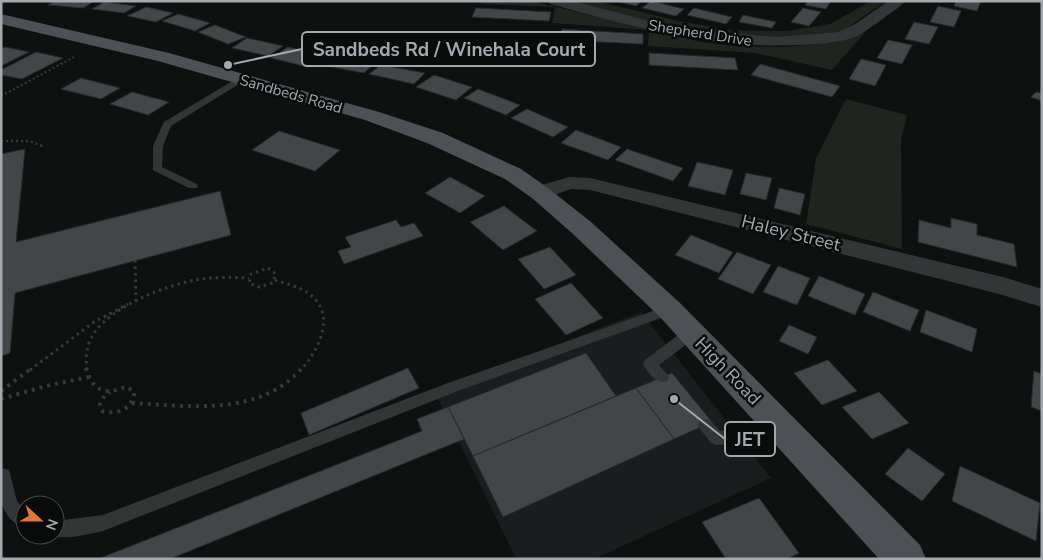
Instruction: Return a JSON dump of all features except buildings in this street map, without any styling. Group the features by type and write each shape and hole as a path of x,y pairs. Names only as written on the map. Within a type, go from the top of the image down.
{"main road":[{"name":"Sandbeds Road","path":"1,19 163,57 372,116 435,138 513,174 540,193"},
{"name":"High Road","path":"540,193 609,252 670,310 906,559"}],"street":[{"name":"Shepherd Drive","path":"555,1 673,31 714,38 765,43 814,40 849,34 898,1"},
{"name":"Haley Street","path":"540,193 569,183 590,184 1003,286 1042,298"}],"lane":[{"path":"192,186 157,168 158,146 167,124 241,80"},
{"path":"65,528 103,523 444,391 670,310"},
{"path":"662,377 650,364 691,333"},
{"path":"705,425 716,438 789,434"},
{"path":"3,475 10,505 15,512"}],"path":[{"path":"1,96 102,42"},
{"path":"1,142 25,140 38,142 45,147"},
{"path":"136,260 137,300"},
{"path":"1,392 113,310 167,287 188,281 212,277 249,278 258,270 268,268 276,274 275,280 268,285 255,287 249,283 249,278"},
{"path":"132,403 135,394 131,388 121,387 105,395 100,404 102,411 111,414 117,413 132,403 212,407 232,405 257,398 278,389 297,375 315,355 322,340 325,324 321,310 314,297 287,282 275,280"},
{"path":"110,392 100,388 89,378 85,366 86,350 94,333 113,316 137,300"},
{"path":"1,398 46,386 89,378"}],"shaded area":[{"path":"481,1 532,1 701,42 737,46 782,47 837,42 867,30 832,70 755,53 648,46 649,30 552,23 555,7 481,4"},
{"path":"566,1 596,1 678,21 731,30 787,31 830,24 871,1 886,1 841,32 763,39 659,25"},
{"path":"846,99 907,115 901,140 902,249 806,224 816,159"},
{"path":"641,312 771,478 594,559 516,559 435,392"}],"place":[{"name":"Sandbeds Rd / Winehala Court","path":"228,65"},
{"name":"JET","path":"674,399"}]}
